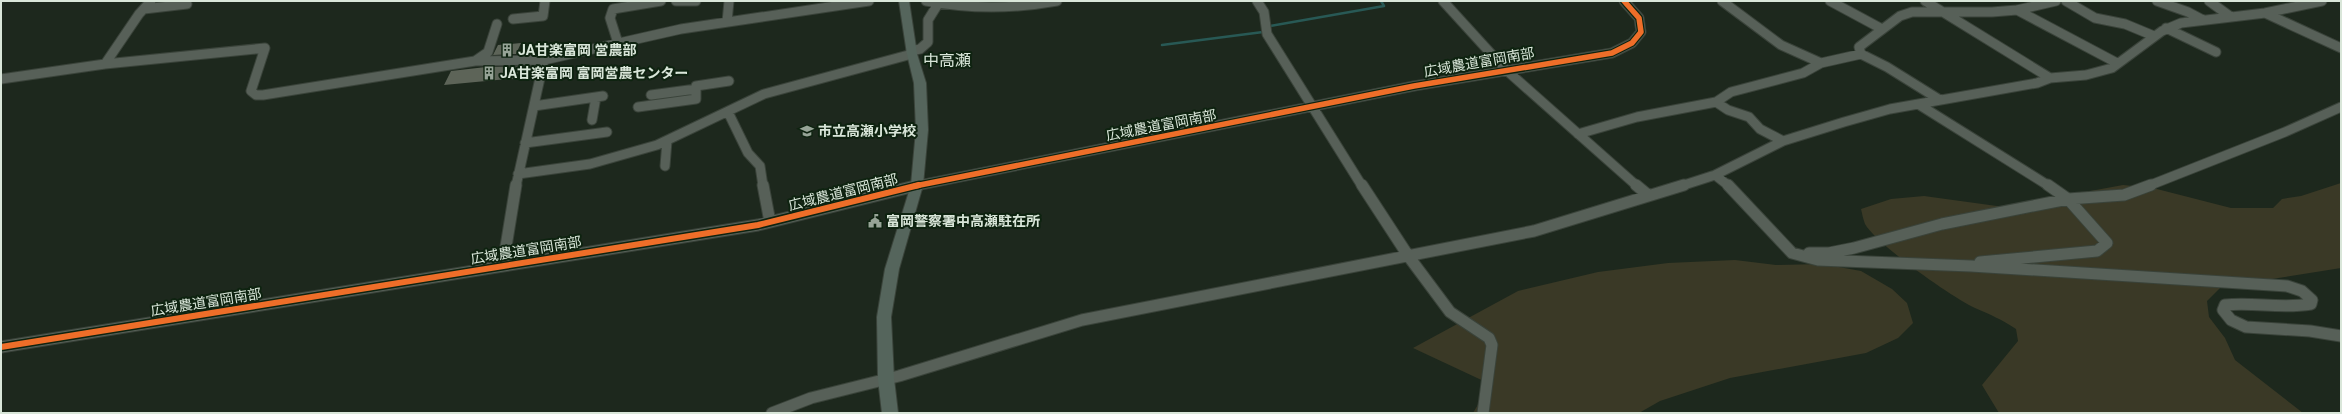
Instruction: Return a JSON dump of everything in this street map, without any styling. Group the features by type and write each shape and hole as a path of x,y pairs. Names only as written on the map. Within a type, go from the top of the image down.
{"main road":[{"path":"890,413 886,379 884,317 888,290 917,185 922,118 920,83 912,53 904,1"}],"street":[{"path":"105,64 144,9 152,1"},
{"path":"513,20 543,16 545,1"},
{"path":"618,43 610,18 613,9 637,3 661,1"},
{"path":"676,1 696,1"},
{"path":"727,22 729,1"},
{"path":"1,79 105,64 265,48 251,92 256,95 317,87 475,61 544,60 681,29 869,1"},
{"path":"518,174 590,164 657,145 764,94 784,87 912,53 920,49 928,42 928,20 933,2 965,8 996,4 1055,1"},
{"path":"1257,1 1264,12 1267,34 1311,107 1409,257 1450,312 1489,338 1492,345 1483,413"},
{"path":"1443,1 1505,69 1648,195"},
{"name":"広域農道富岡南部","path":"1,347 429,279 503,265 707,234 770,222 917,185 1505,69 1606,54 1628,47 1641,37 1642,25 1637,14 1624,1"},
{"path":"1722,1 1782,46 1800,56 1822,63"},
{"path":"1830,1 1882,29"},
{"path":"1925,1 2050,78"},
{"path":"1861,54 1859,47 1900,16 1912,12 1940,11 1952,13 2017,10 2056,1"},
{"path":"2066,1 2095,18 2125,24 2154,36"},
{"path":"2157,1 2188,12 2203,20"},
{"path":"2209,1 2231,17"},
{"path":"2282,1 2292,6"},
{"path":"772,413 811,398 886,379 1082,320 1409,257 1534,231 1715,175 1783,141 1844,122 1918,104 2037,83 2050,78 2100,72 2117,63 2166,28 2181,23 2265,13 2292,6 2322,1"},
{"path":"144,9 187,4"},
{"path":"2017,10 2117,63"},
{"path":"2265,13 2341,48"},
{"path":"475,61 488,52 497,24"},
{"path":"2166,28 2216,52"},
{"path":"1578,134 1637,118 1716,102 1731,92 1803,72 1822,63 1861,54 1887,66 1940,100"},
{"path":"503,265 518,174 544,60"},
{"path":"638,107 696,99 696,86 729,81"},
{"path":"650,95 696,89"},
{"path":"534,106 600,96 592,120"},
{"path":"1716,102 1728,110 1749,117 1760,129 1783,141"},
{"path":"1918,104 2044,182 2068,199 2104,237 2107,243 2104,247 2097,251 1973,262 1971,266"},
{"path":"1792,253 1829,253 1854,248 1942,224 2068,199 2124,195 2285,132 2341,107"},
{"path":"728,112 748,153 760,166 770,222"},
{"path":"525,142 607,132"},
{"path":"665,166 667,141"},
{"path":"1715,175 1730,186 1792,253 1818,260 1971,266 2286,286 2302,291 2312,300 2311,304 2293,306 2240,303 2224,306 2223,310 2231,320 2246,327 2310,331 2341,336"}],"shaded area":[{"path":"2341,183 2341,268 2221,287 2207,301 2209,317 2225,338 2235,360 2303,413 1999,413 1982,385 2018,341 2016,329 1964,302 1933,282 1899,257 1872,233 1865,224 1861,209 1891,199 1924,196 2004,207 2123,185 2153,188 2231,208 2273,208 2282,199 2301,196"},
{"path":"1735,260 1776,265 1822,264 1861,271 1892,289 1907,303 1913,323 1898,338 1866,353 1730,378 1660,401 1639,413 1473,413 1490,384 1413,348 1518,291 1598,272 1668,263"}],"building":[{"name":"JA甘楽富岡 営農部","path":"521,43 516,54 493,55 498,45"},
{"name":"JA甘楽富岡 富岡営農センター","path":"531,66 528,77 444,85 451,71 486,67"}],"waterway":[{"path":"1270,26 1384,6 1381,1"},
{"path":"1162,45 1263,32"}],"cycle path":[{"path":"1,347 758,225 917,185 1414,86 1612,53 1632,43 1638,38 1641,32 1639,18 1624,1"}],"place":[{"name":"JA甘楽富岡 営農部","path":"507,50"},
{"name":"JA甘楽富岡 富岡営農センター","path":"489,73"},
{"name":"市立高瀬小学校","path":"807,131"},
{"name":"富岡警察署中高瀬駐在所","path":"875,221"}],"district":[{"name":"中高瀬","path":"947,60"}]}
